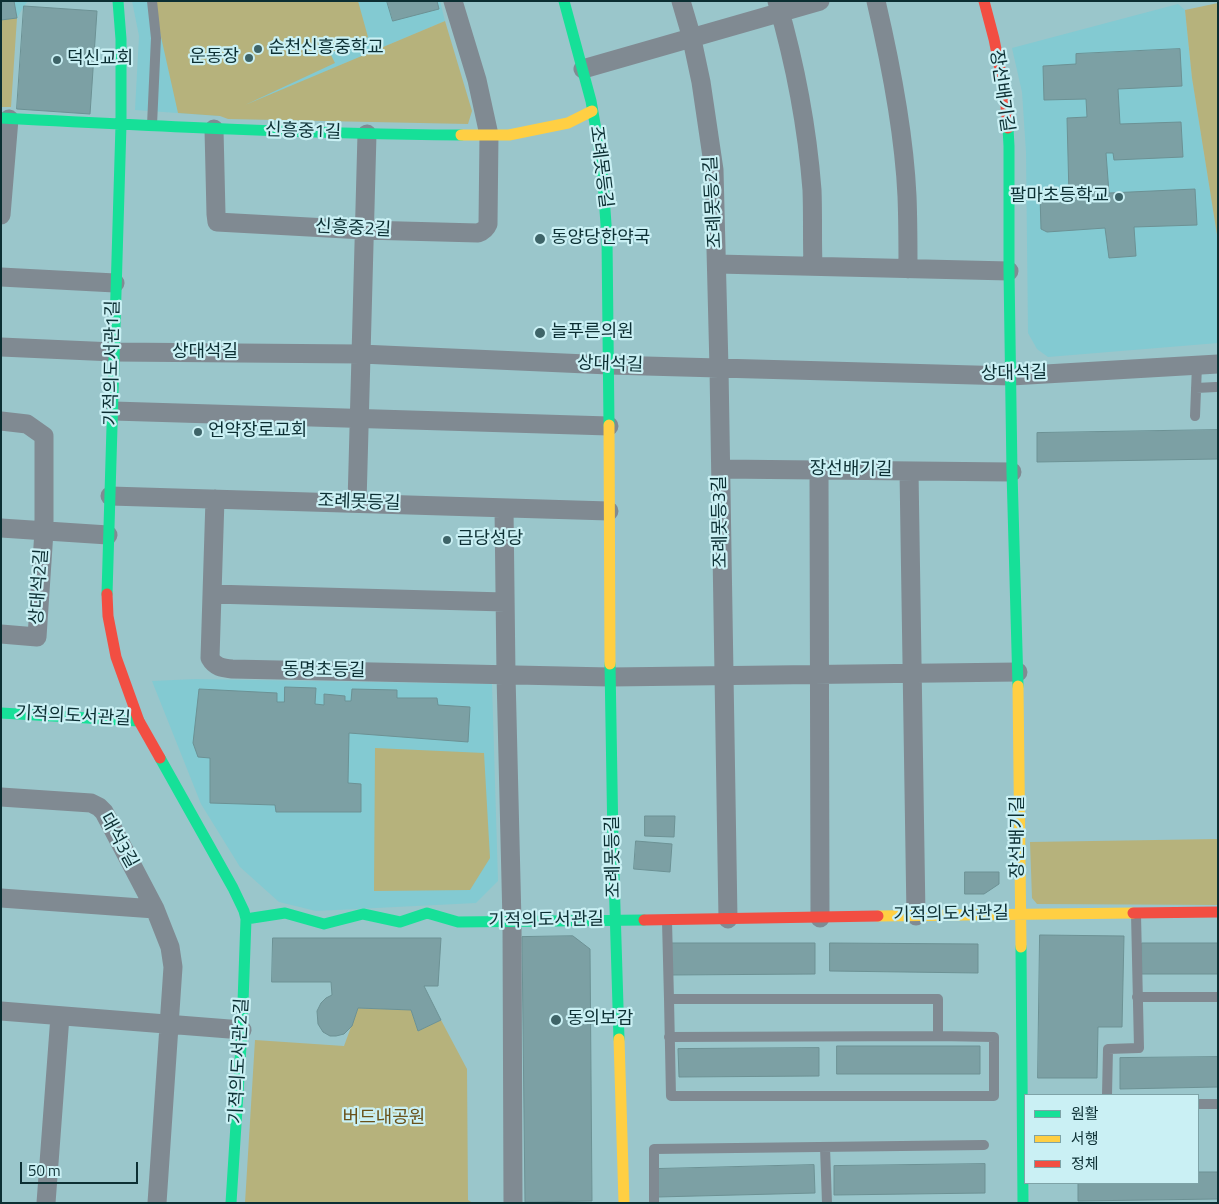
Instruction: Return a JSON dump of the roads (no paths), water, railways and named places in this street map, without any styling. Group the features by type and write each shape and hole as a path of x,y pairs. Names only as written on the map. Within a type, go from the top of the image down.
{"street":[{"name":"기적의도서관1길","path":"118,1 121,39 121,125 107,595 110,630 116,657 140,721"},
{"path":"453,1 477,80 490,135"},
{"name":"조례못등길","path":"564,1 583,69 592,111 601,157 606,203 609,366 610,677 624,1203"},
{"name":"조례못등2길","path":"681,1 701,82 714,170 719,368"},
{"path":"583,69 691,38 779,7 820,1"},
{"path":"876,1 887,49 900,127 907,196 908,269"},
{"name":"장선배기길","path":"984,1 1005,94 1009,146 1012,472 1018,672 1024,1105 1023,1203"},
{"path":"779,7 792,56 804,115 812,190 813,266"},
{"name":"신흥중1길","path":"1,215 5,119 367,134 509,135 568,123 592,111"},
{"name":"신흥중2길","path":"214,129 217,222 364,230 478,233 484,231 488,224 490,135"},
{"path":"358,503 367,134"},
{"path":"717,264 1009,271"},
{"path":"1,277 115,282"},
{"name":"상대석길","path":"1,347 114,352 361,354 609,366 1011,376 1218,364"},
{"name":"조례못등3길","path":"719,368 728,919"},
{"path":"113,411 609,426"},
{"name":"상대석2길","path":"1,421 27,424 44,436 44,531 37,637 1,634"},
{"name":"장선배기길","path":"720,469 1012,472"},
{"path":"818,470 820,918"},
{"path":"909,471 916,916"},
{"name":"조례못등길","path":"110,496 609,511"},
{"name":"동명초등길","path":"215,499 210,658 220,668 610,677"},
{"path":"504,508 512,922 513,1203"},
{"name":"상대석2길","path":"1,528 44,531"},
{"path":"44,531 108,535"},
{"path":"212,594 505,602"},
{"path":"610,677 1018,672"},
{"name":"기적의도서관길","path":"1,712 140,721 233,888 246,919 285,913 324,924 363,914 400,922 427,913 458,922 512,922 1218,912"},
{"name":"대석3길","path":"1,797 91,803 99,807 104,812 156,909 170,947 173,967 157,1203"},
{"path":"1,898 156,909"},
{"name":"기적의도서관2길","path":"231,1203 242,1030 246,919"},
{"path":"1,1011 242,1030"},
{"path":"46,1203 60,1016"}],"lane":[{"path":"152,1 156,38 152,126"},
{"path":"1195,416 1197,365"},
{"path":"1196,388 1216,387"},
{"path":"1107,1094 1108,1049 1139,1048 1136,913"},
{"path":"667,920 668,999 669,1037 671,1096 994,1096 994,1037 669,1037"},
{"path":"1137,997 1218,997"},
{"path":"668,999 938,999 938,1036"},
{"path":"1199,1104 1218,1104"},
{"path":"654,1203 654,1148 984,1145"},
{"path":"825,1147 827,1203"}],"place":[{"name":"순천신흥중학교","path":"258,49"},
{"name":"운동장","path":"249,58"},
{"name":"덕신교회","path":"57,60"},
{"name":"팔마초등학교","path":"1119,197"},
{"name":"동양당한약국","path":"540,239"},
{"name":"늘푸른의원","path":"540,333"},
{"name":"언약장로교회","path":"198,432"},
{"name":"금당성당","path":"447,540"},
{"name":"동의보감","path":"556,1020"}],"park label":[{"name":"버드내공원","path":"384,1119"}]}
